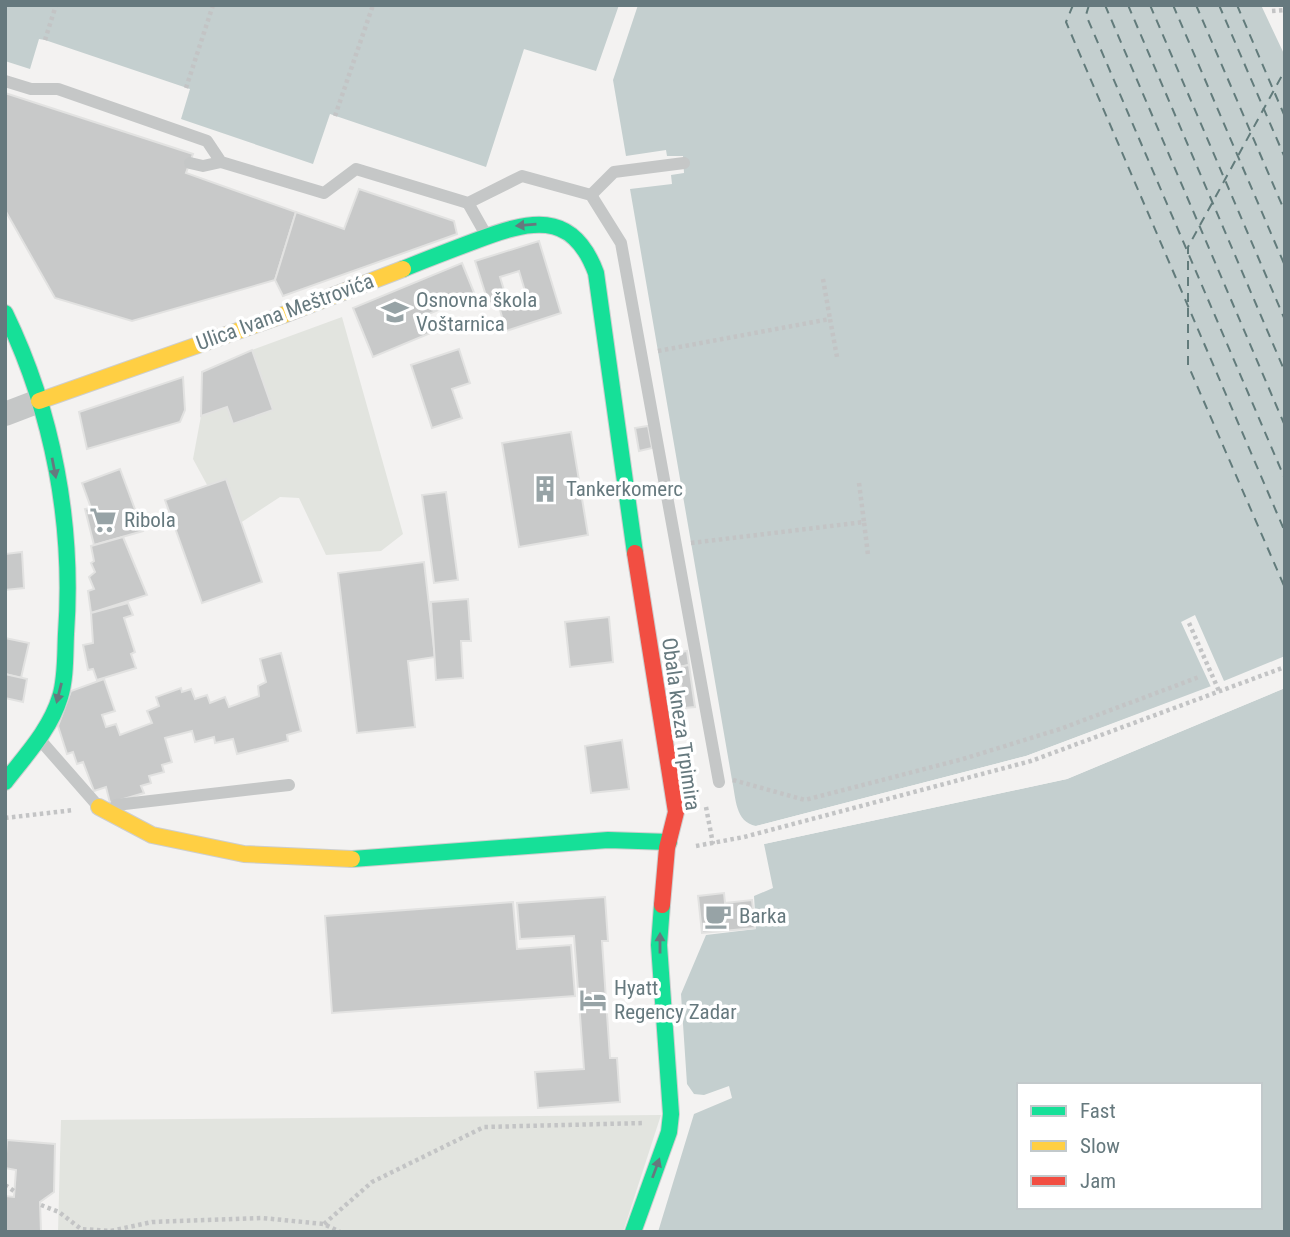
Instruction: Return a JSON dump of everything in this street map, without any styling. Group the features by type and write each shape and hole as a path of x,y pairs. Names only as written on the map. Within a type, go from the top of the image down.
{"street":[{"name":"Ulica Ivana Meštrovića","path":"5,414 282,315 519,224 550,224 566,229"},
{"name":"Obala kneza Trpimira","path":"566,229 580,239 590,252 596,273 622,476 676,812 663,879 659,945 672,1100 670,1122 633,1232"},
{"path":"5,313 39,401 65,522 69,619 60,696 38,738 5,782"},
{"path":"99,807 152,835 244,854 334,860 608,840 668,845"}],"lane":[{"path":"5,81 31,89 58,89 207,141 221,162"},
{"path":"190,163 203,166 221,162 324,192 356,169 468,203 487,236"},
{"path":"591,195 614,172 684,163"},
{"path":"468,203 522,176 591,195 621,243 726,781"},
{"path":"38,738 99,807 289,785"}],"path":[{"path":"45,40 56,5"},
{"path":"186,88 213,5"},
{"path":"335,116 373,5"},
{"path":"1272,11 1285,10"},
{"path":"823,279 837,357"},
{"path":"658,351 830,319"},
{"path":"859,483 868,555"},
{"path":"690,543 864,522"},
{"path":"1189,623 1219,691"},
{"path":"668,845 713,844 1031,761 1285,667"},
{"path":"713,844 704,795 726,781 805,800 962,760 1035,737 1199,677"},
{"path":"5,818 99,807"},
{"path":"324,1224 372,1182 484,1127 670,1122"},
{"path":"5,1185 14,1191"},
{"path":"40,1205 59,1212 81,1229 110,1231 152,1222 262,1218 324,1224 340,1232"}],"shaded area":[{"path":"5,5 619,5 596,71 524,49 486,167 330,114 313,164 181,119 190,89 45,40 39,39 30,69 5,61"},
{"path":"638,5 1261,5 1285,56 1285,656 1224,681 1195,615 1181,622 1211,687 1026,756 756,826 744,820 734,794 630,189 672,184 671,175 684,173 683,156 667,156 666,150 626,156 613,80"},
{"path":"342,317 403,534 381,551 326,555 299,498 280,497 231,529 193,459 201,416 227,407 233,424 273,410 252,350"},
{"path":"1285,688 1285,1232 658,1232 694,1114 732,1098 729,1086 704,1095 694,1094 687,1084 681,994 706,935 756,929 754,896 773,888 764,844 1067,779"},
{"path":"661,1115 623,1232 58,1232 61,1120"}],"pier":[{"path":"1214,685 1212,690 1027,759 758,830 756,826 1026,756"},
{"path":"1285,685 1285,688 1067,779 764,844 763,841 1066,775"}],"building":[{"path":"5,93 193,154 186,173 296,212 275,280 132,321 55,298 5,210"},
{"path":"359,189 454,221 457,234 283,296 275,280 296,212 344,229"},
{"path":"539,241 561,313 506,331 500,310 528,301 519,271 500,277 507,300 489,305 475,261"},
{"name":"Osnovna škola Voštarnica","path":"462,263 475,295 426,315 433,332 373,357 353,308"},
{"path":"459,349 470,383 452,389 462,418 432,428 411,365"},
{"path":"252,350 273,410 233,424 227,407 201,416 202,372"},
{"path":"183,377 185,410 180,422 87,449 79,412"},
{"path":"648,426 652,448 639,451 635,428"},
{"name":"Tankerkomerc","path":"571,432 588,535 519,547 502,443"},
{"path":"120,469 143,531 94,545 85,509 91,508 82,483"},
{"path":"226,479 262,582 202,603 165,500"},
{"path":"446,492 458,580 434,583 422,495"},
{"path":"123,537 147,595 91,613 88,591 94,589 89,577 95,572 91,563 94,561 91,546"},
{"path":"5,539 6,554 22,552 24,588 5,590"},
{"path":"424,562 435,657 408,661 415,727 357,733 338,573"},
{"path":"468,599 471,641 461,641 463,678 436,680 431,602"},
{"path":"128,603 133,615 124,618 135,652 131,654 136,668 97,680 93,669 88,670 83,645 93,643 91,613"},
{"path":"609,617 613,662 570,667 565,622"},
{"path":"5,638 29,643 21,678 5,674"},
{"path":"687,651 689,665 679,667 675,653"},
{"path":"281,653 301,731 287,735 288,741 237,754 233,739 215,743 214,737 195,742 192,731 165,738 172,762 162,765 164,772 149,776 151,783 141,786 144,793 110,803 106,787 94,791 83,762 77,764 73,752 67,754 58,726 71,691 104,679 115,711 102,715 106,727 116,724 120,735 152,723 147,711 159,706 156,697 181,688 182,692 191,689 195,699 207,695 210,703 225,697 229,707 259,696 258,686 266,682 260,659"},
{"path":"689,665 695,707 684,708 679,667"},
{"path":"5,674 27,679 23,702 5,698"},
{"path":"622,740 629,789 591,793 585,746"},
{"path":"724,893 725,903 752,900 755,928 702,933 698,896"},
{"name":"Hyatt Regency Zadar","path":"605,897 608,941 602,941 610,1058 617,1058 620,1102 538,1108 535,1072 584,1069 574,936 520,939 517,903"},
{"path":"513,902 517,949 571,945 575,996 332,1013 325,916"},
{"path":"7,1140 55,1144 54,1192 40,1202 41,1232 5,1232 5,1196 14,1197 16,1170 5,1168"}],"ferry route":[{"path":"1073,5 1066,22 1285,532"},
{"path":"1089,5 1086,15 1285,479"},
{"path":"1105,5 1285,426"},
{"path":"1128,5 1285,372"},
{"path":"1150,5 1285,320"},
{"path":"1173,5 1285,266"},
{"path":"1196,5 1285,212"},
{"path":"1219,5 1285,158"},
{"path":"1237,5 1285,117"},
{"path":"1188,302 1188,247 1285,70"},
{"path":"1188,308 1188,365 1285,588"}],"traffic: fast":[{"path":"403,269 494,234 530,225 561,229 574,238 586,252 596,273 635,553"},
{"path":"5,313 22,351 48,429 63,510 68,593 65,666 60,697 43,732 5,782"},
{"path":"352,859 608,840 669,842"},
{"path":"633,1232 669,1132 671,1114 659,945 662,905"}],"traffic: slow":[{"path":"39,401 283,315 403,269"},
{"path":"99,807 152,835 244,854 352,859"}],"traffic: jam":[{"path":"635,553 676,812 667,848 662,905"}],"place":[{"name":"Osnovna škola Voštarnica","path":"395,312"},
{"name":"Tankerkomerc","path":"545,489"},
{"name":"Ribola","path":"103,520"},
{"name":"Barka","path":"718,916"},
{"name":"Hyatt Regency Zadar","path":"593,1000"}]}
